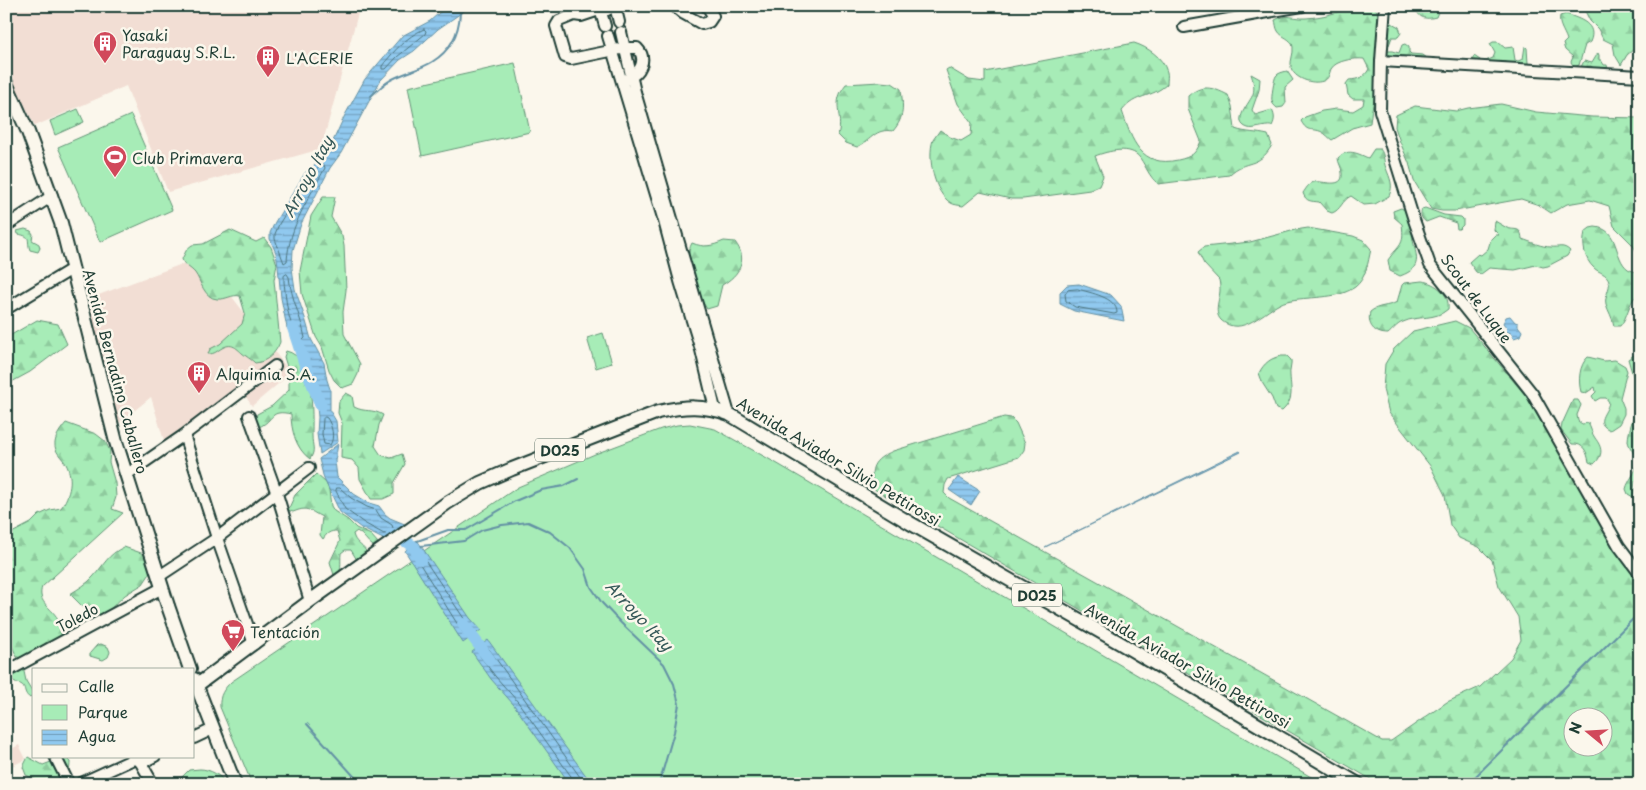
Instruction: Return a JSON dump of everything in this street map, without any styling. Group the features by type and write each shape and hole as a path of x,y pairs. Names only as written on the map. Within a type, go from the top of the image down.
{"main road":[{"name":"Avenida Bernadino Caballero","path":"6,83 28,132 61,223 106,406 160,582 190,668"},
{"name":"Avenida Aviador Silvio Pettirossi","path":"195,683 254,644 310,601 448,503 480,483 658,412 681,407 700,407 715,409 729,414 910,523 1120,643 1358,784"},
{"name":"D025","path":"195,683 235,784"}],"street":[{"path":"598,7 607,10 614,6 715,409"},
{"path":"674,6 702,24 709,22 712,16 709,8 706,6"},
{"path":"1184,27 1302,6"},
{"name":"Scout de Luque","path":"1385,6 1380,111 1414,220 1430,264 1532,393 1620,546 1640,574"},
{"path":"598,7 596,12 581,16 577,11 559,21 556,26 565,57 571,59 624,48 637,48 642,53 643,59 636,74 621,81"},
{"path":"598,7 621,81 659,189 729,414"},
{"path":"1381,61 1640,76"},
{"path":"6,226 52,196"},
{"path":"6,309 72,268"},
{"path":"126,475 184,435 275,366"},
{"path":"249,416 277,494 310,601"},
{"path":"184,435 254,644"},
{"name":"Toledo","path":"6,672 160,582 309,468"},
{"path":"195,738 213,729"},
{"path":"56,758 69,784"},
{"path":"79,784 136,758 141,762 153,784"},
{"path":"141,762 150,758"}],"shaded area":[{"path":"6,6 360,6 321,149 168,192 126,86 35,126 6,69"},
{"name":"Alquimia S.A.","path":"201,257 291,373 252,406 242,391 165,444 151,397 118,424 85,300"},
{"path":"19,745 26,759 6,769 6,752"}],"green space":[{"path":"1352,6 1374,6 1378,12 1380,29 1376,52 1378,80 1370,123 1352,128 1332,140 1322,132 1306,128 1301,121 1305,117 1322,111 1336,109 1353,111 1363,105 1364,99 1353,99 1348,95 1346,84 1349,80 1363,76 1369,69 1364,59 1351,59 1333,66 1328,78 1323,81 1304,80 1292,71 1292,44 1278,31 1275,20 1287,17 1318,17 1336,13"},
{"path":"1416,6 1438,6 1436,17 1420,16"},
{"path":"1586,6 1640,6 1640,50 1634,49 1627,55 1621,65 1615,55 1613,44 1603,39 1598,29 1590,21 1585,11"},
{"path":"1566,14 1586,23 1592,31 1590,42 1585,45 1579,65 1574,67 1571,62 1573,57 1565,50 1563,44 1567,40 1561,25 1560,16"},
{"path":"1390,22 1399,27 1401,33 1398,37 1392,37 1389,45 1387,43 1386,31"},
{"path":"1498,42 1505,48 1513,47 1515,60 1518,61 1523,59 1525,46 1527,48 1528,63 1525,65 1505,62 1473,64 1474,56 1483,62 1493,58 1495,53 1490,44"},
{"path":"1134,43 1144,47 1158,57 1167,73 1167,84 1155,92 1133,101 1122,111 1134,142 1147,156 1155,160 1178,160 1195,152 1201,141 1188,109 1188,96 1203,88 1217,90 1228,95 1232,106 1235,129 1268,135 1272,145 1267,153 1257,161 1235,170 1229,175 1158,184 1136,154 1119,150 1095,156 1103,176 1099,186 1090,190 1023,199 1011,199 980,192 963,206 952,204 945,198 933,175 931,147 933,140 940,130 950,137 961,141 971,135 972,123 958,104 946,70 949,68 969,80 985,82 985,72"},
{"path":"1405,44 1409,47 1411,54 1423,55 1427,58 1427,61 1387,59 1386,51 1399,53 1402,45"},
{"path":"1598,53 1599,60 1604,65 1607,65 1608,70 1595,69 1591,66 1581,67 1584,61 1592,63"},
{"path":"515,63 530,132 422,156 408,87"},
{"path":"1287,71 1293,80 1285,87 1286,103 1283,107 1277,108 1273,104 1272,99 1274,81 1278,74"},
{"path":"1251,74 1260,79 1259,90 1252,110 1255,115 1272,110 1274,122 1272,126 1248,128 1241,121 1243,112 1254,92"},
{"path":"892,83 901,89 902,111 900,121 893,131 882,131 857,147 846,143 838,135 840,121 838,104 841,91 846,84"},
{"path":"1501,104 1536,112 1592,117 1640,118 1640,257 1632,244 1614,226 1609,206 1590,200 1567,204 1551,213 1539,205 1521,199 1455,211 1431,209 1414,181 1395,127 1396,115 1415,106 1456,111"},
{"path":"78,109 84,122 55,135 50,121"},
{"name":"Club Primavera","path":"131,115 172,210 100,242 58,147"},
{"path":"1374,149 1380,149 1383,154 1391,182 1389,196 1375,204 1364,205 1351,196 1338,210 1332,213 1327,211 1319,202 1306,198 1303,193 1314,182 1336,183 1340,181 1342,173 1338,158 1341,155 1352,152 1368,158"},
{"path":"323,197 335,197 331,217 342,236 344,246 346,290 343,312 344,334 360,364 353,384 342,388 334,380 329,370 302,294 300,271 311,216"},
{"path":"1401,208 1410,216 1416,264 1408,272 1400,276 1390,271 1388,260 1398,248 1403,237 1402,224 1394,217 1393,211"},
{"path":"1425,208 1444,215 1461,217 1463,225 1457,229 1456,223 1439,217 1426,222 1421,214 1422,209"},
{"path":"1495,221 1507,228 1519,231 1522,239 1544,246 1563,247 1570,251 1567,256 1548,266 1536,265 1515,270 1489,268 1481,274 1476,272 1469,262 1478,254 1481,255 1488,249 1491,239 1495,235 1499,235 1494,230"},
{"path":"1595,227 1609,233 1623,264 1628,269 1640,272 1640,297 1636,296 1633,299 1620,326 1614,326 1606,304 1609,286 1608,278 1596,270 1588,260 1585,251 1585,232"},
{"path":"1308,228 1353,236 1363,240 1371,249 1366,270 1359,284 1340,294 1287,301 1241,326 1233,326 1221,320 1217,313 1220,291 1219,280 1204,264 1198,252 1204,247 1250,242"},
{"path":"25,229 31,231 33,234 32,240 39,244 38,252 30,250 27,237 18,234 17,231"},
{"path":"230,230 256,242 264,238 271,247 277,264 274,280 280,342 270,356 263,361 255,363 233,346 226,346 214,353 208,354 210,349 220,344 242,324 245,313 240,296 217,299 209,296 195,273 182,259 187,249 192,245 203,244"},
{"path":"724,241 735,242 742,261 733,277 722,285 717,306 707,309 692,277 689,250 692,243 708,246"},
{"path":"1422,281 1432,284 1441,290 1447,299 1448,309 1432,317 1403,322 1388,334 1383,334 1373,328 1369,317 1370,312 1376,308 1397,302 1404,283"},
{"path":"37,320 58,324 67,344 30,372 6,385 6,338"},
{"path":"1455,321 1469,328 1526,396 1614,546 1640,584 1640,784 1379,784 874,489 872,475 874,465 886,454 1004,417 1011,418 1016,423 1025,443 1024,450 1019,457 948,479 944,493 949,498 1382,741 1391,741 1447,702 1480,687 1511,658 1521,640 1518,617 1499,586 1492,560 1479,547 1459,538 1450,525 1445,495 1431,467 1389,413 1383,389 1385,364 1394,349 1413,331"},
{"path":"603,333 612,363 596,368 587,338"},
{"path":"286,351 295,355 302,364 310,388 313,450 310,459 301,450 295,439 291,414 275,414 259,427 254,425 257,414 272,406 289,390 289,373 284,357"},
{"path":"1640,351 1640,379 1637,380 1633,376 1628,359"},
{"path":"1281,356 1287,356 1291,360 1291,395 1286,407 1282,411 1276,409 1259,373 1268,362"},
{"path":"1588,357 1604,361 1615,360 1625,366 1627,371 1620,398 1624,414 1619,424 1610,430 1602,424 1602,418 1609,402 1606,398 1600,398 1595,401 1592,396 1596,392 1595,387 1586,393 1581,392 1580,373"},
{"path":"346,393 352,396 354,407 383,415 375,446 381,455 391,458 402,454 405,464 394,483 394,494 383,499 371,499 360,479 359,468 352,460 341,458 342,423 338,413 339,401"},
{"path":"1640,399 1640,478 1635,481 1633,497 1628,494 1626,489 1636,470 1637,463 1628,437"},
{"path":"1573,400 1578,400 1581,405 1577,415 1578,421 1582,424 1588,423 1601,451 1594,464 1589,462 1586,452 1582,447 1572,444 1561,430"},
{"path":"66,423 96,434 105,441 110,451 109,462 115,483 116,497 112,509 123,513 42,587 42,600 56,616 62,632 58,642 22,658 17,657 6,633 6,536 31,523 39,515 61,508 64,503 69,492 70,475 66,464 56,449 55,443"},
{"path":"690,424 715,429 776,463 1323,784 252,784 220,707 222,693 231,682 518,487 595,454 661,429"},
{"path":"316,474 326,483 331,506 334,511 356,528 371,535 378,543 373,546 357,531 353,534 366,551 361,561 357,560 351,550 345,550 341,553 340,570 335,578 330,562 340,541 337,531 332,531 323,539 320,535 322,517 308,510 302,509 293,512 288,510 295,495"},
{"path":"124,547 144,554 151,563 149,575 143,584 125,595 107,612 96,616 87,611 70,594 88,582 110,557"},
{"path":"101,644 108,647 110,652 108,657 103,660 90,656 90,653 97,645"},
{"path":"23,667 26,681 32,691 30,698 27,696 24,687 15,683 12,679 15,668"},
{"path":"28,757 43,765 51,762 54,758 66,758 70,762 70,768 63,784 49,784 45,780 36,780 26,775 23,767"},
{"path":"189,770 208,770 222,778 226,784 175,784"}],"water":[{"path":"447,6 469,6 438,29 414,51 400,60 380,81 341,153 330,168 301,224 293,250 292,268 295,289 311,339 324,363 330,389 330,411 336,421 338,442 320,454 314,378 307,356 287,328 281,298 276,253 270,239 270,233 305,173 328,152 345,115 365,79 402,36 430,21"},
{"path":"1079,284 1111,295 1121,306 1124,321 1074,311 1060,304 1060,292 1067,285"},
{"path":"1510,316 1518,323 1522,331 1520,336 1514,338 1511,333 1506,331 1507,328 1503,323 1506,317"},
{"path":"338,444 335,461 337,477 354,494 369,503 379,506 390,518 407,525 385,540 361,528 340,512 324,479 319,459"},
{"path":"1240,451 1241,452 1045,547"},
{"path":"958,477 980,491 971,505 949,490"},
{"path":"417,540 470,618 481,630 463,643 405,551"},
{"path":"488,640 592,784 570,784 514,705 491,679 472,652"}],"waterway":[{"name":"Arroyo Itay","path":"371,96 389,81 427,65 444,53 458,28 460,13"},
{"name":"Arroyo Itay","path":"293,328 321,406"},
{"path":"409,544 448,530 466,530 515,501 541,490 564,486 578,479"},
{"name":"Arroyo Itay","path":"421,546 464,541 482,530 528,522 550,532 570,548 585,569 591,587 602,603 664,664 674,684 679,704 674,732 659,784"},
{"name":"Arroyo Itay","path":"392,534 395,534 414,547 421,559"},
{"path":"1468,784 1640,612"},
{"name":"Arroyo Itay","path":"463,624 490,660"},
{"path":"307,724 361,784"}],"place":[{"name":"Yasaki Paraguay S.R.L.","path":"105,64"},
{"name":"L'ACERIE","path":"268,78"},
{"name":"Club Primavera","path":"115,178"},
{"name":"Alquimia S.A.","path":"199,394"},
{"name":"Tentación","path":"233,652"}]}
